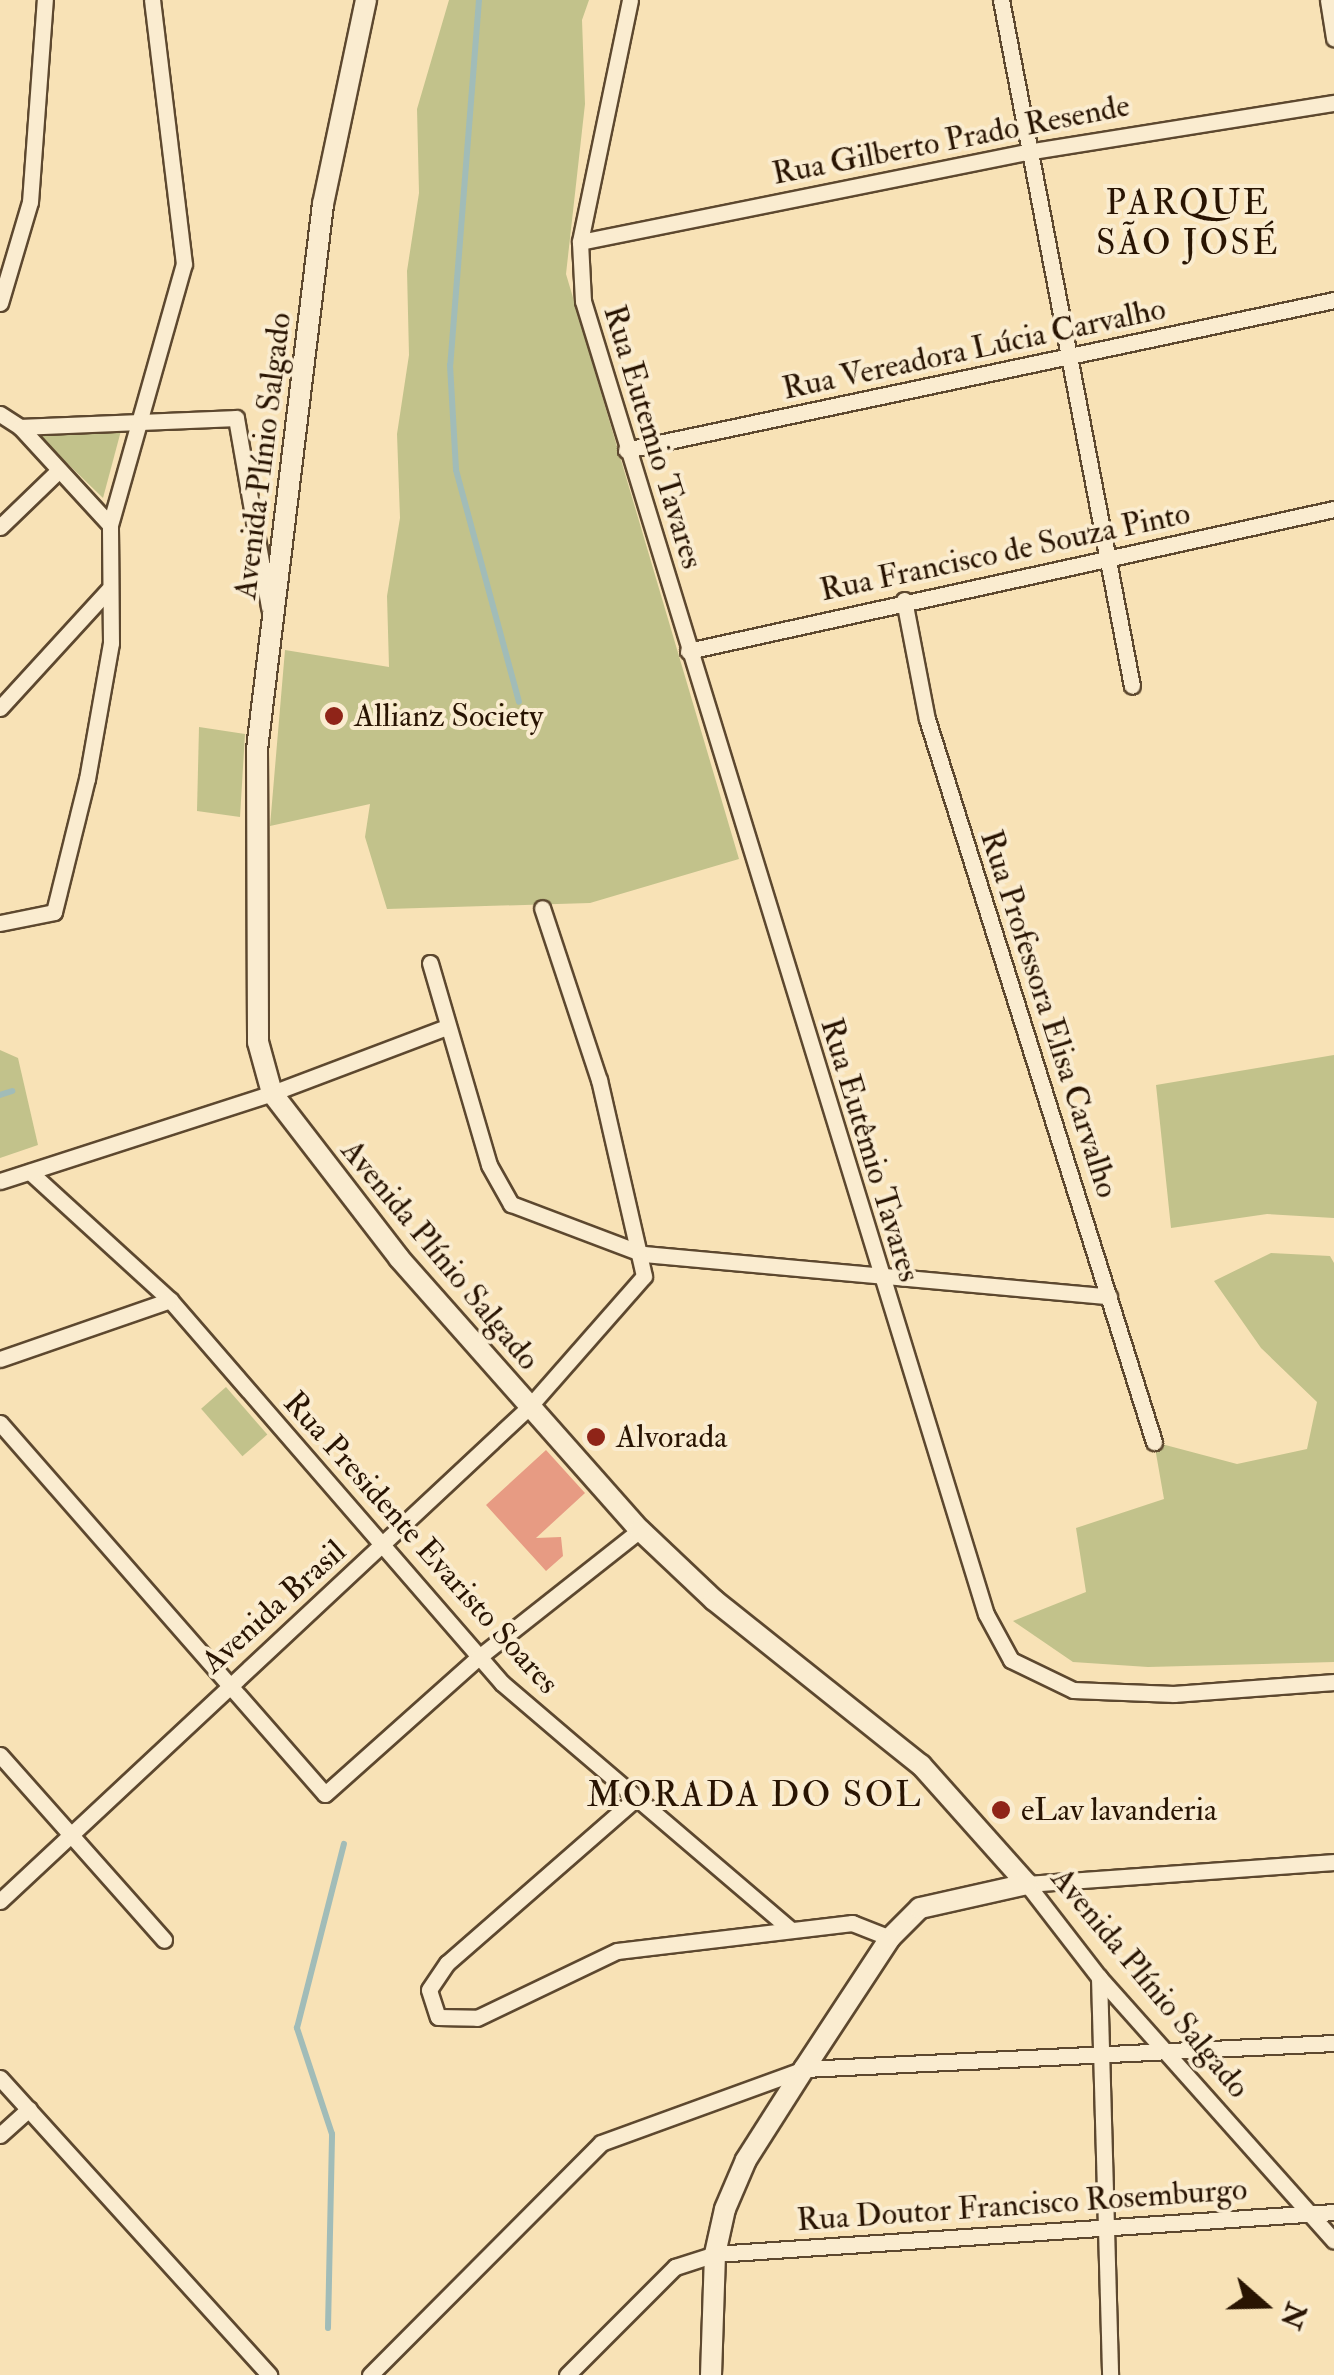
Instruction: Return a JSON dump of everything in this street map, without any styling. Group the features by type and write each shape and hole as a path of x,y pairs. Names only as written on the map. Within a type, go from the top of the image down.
{"street":[{"path":"0,303 30,202 45,0"},
{"path":"0,923 54,912 108,662 110,525 184,264 152,0"},
{"name":"Avenida Plínio Salgado","path":"366,0 323,204 257,748 258,1042 272,1093 330,1176 640,1530 714,1600 921,1765 1027,1884 1098,1977 1334,2241"},
{"name":"Rua Eutemio Tavares","path":"630,0 580,242 583,301 688,651"},
{"path":"1001,0 1132,686"},
{"path":"1328,0 1334,39"},
{"name":"Rua Gilberto Prado Resende","path":"580,242 1027,152 1334,103"},
{"name":"Rua Vereadora Lúcia Carvalho","path":"626,450 1334,300"},
{"path":"0,414 20,427 110,525"},
{"path":"20,427 140,418 236,418 273,631"},
{"path":"0,527 58,471"},
{"name":"Rua Francisco de Souza Pinto","path":"688,651 904,600 1334,509"},
{"path":"0,708 108,590"},
{"name":"Rua Professora Elisa Carvalho","path":"904,600 927,720 1154,1442"},
{"name":"Rua Eutêmio Tavares","path":"688,651 986,1614 1011,1660 1073,1690 1174,1694 1334,1682"},
{"path":"542,908 599,1080 643,1254"},
{"path":"430,963 489,1165 511,1204 643,1254 1109,1296"},
{"path":"0,1182 272,1093 447,1027"},
{"name":"Rua Presidente Evaristo Soares","path":"30,1172 170,1300 380,1548 480,1656 634,1800 766,1902 790,1929"},
{"name":"Avenida Brasil","path":"0,1901 529,1407 644,1276 643,1254"},
{"path":"0,1359 170,1300"},
{"path":"0,1423 227,1686 331,1794 480,1656 640,1530"},
{"path":"0,1755 164,1940"},
{"path":"634,1800 446,1963 429,1990 438,2017 477,2018 617,1951 852,1924 890,1938"},
{"path":"710,2375 715,2254 734,2182 890,1938 920,1908 941,1899 1027,1884 1334,1862"},
{"path":"1098,1977 1110,2375"},
{"path":"370,2375 601,2143 804,2070 1168,2055 1334,2043"},
{"path":"0,2078 269,2375"},
{"path":"0,2135 29,2109"},
{"name":"Rua Doutor Francisco Rosemburgo","path":"567,2375 675,2267 715,2254 1334,2212"}],"green space":[{"path":"449,0 589,0 582,20 585,104 566,274 739,859 590,903 387,909 365,837 370,804 270,826 285,650 389,667 387,596 400,518 397,434 409,355 407,271 419,193 417,109"},
{"path":"122,427 103,498 39,436"},
{"path":"199,727 245,734 240,817 197,811"},
{"path":"0,1050 18,1058 38,1145 0,1158"},
{"path":"1334,1055 1334,1218 1267,1214 1171,1228 1156,1085"},
{"path":"1271,1253 1330,1256 1334,1263 1334,1662 1148,1667 1073,1662 1013,1621 1086,1592 1076,1528 1164,1499 1154,1442 1237,1464 1307,1449 1317,1402 1261,1348 1214,1281"},
{"path":"226,1387 267,1435 242,1456 201,1409"}],"building":[{"path":"546,1450 585,1493 536,1538 561,1537 563,1556 546,1571 486,1505"}],"waterway":[{"path":"479,0 450,365 456,470 519,702"},
{"path":"0,1095 12,1091"},
{"path":"328,2328 332,2134 297,2028 344,1844"}],"place":[{"name":"Allianz Society","path":"334,716"},
{"name":"Alvorada","path":"596,1437"},
{"name":"eLav lavanderia","path":"1001,1810"}],"district":[{"name":"PARQUE SÃO JOSÉ","path":"1188,223"},
{"name":"MORADA DO SOL","path":"755,1795"}]}
